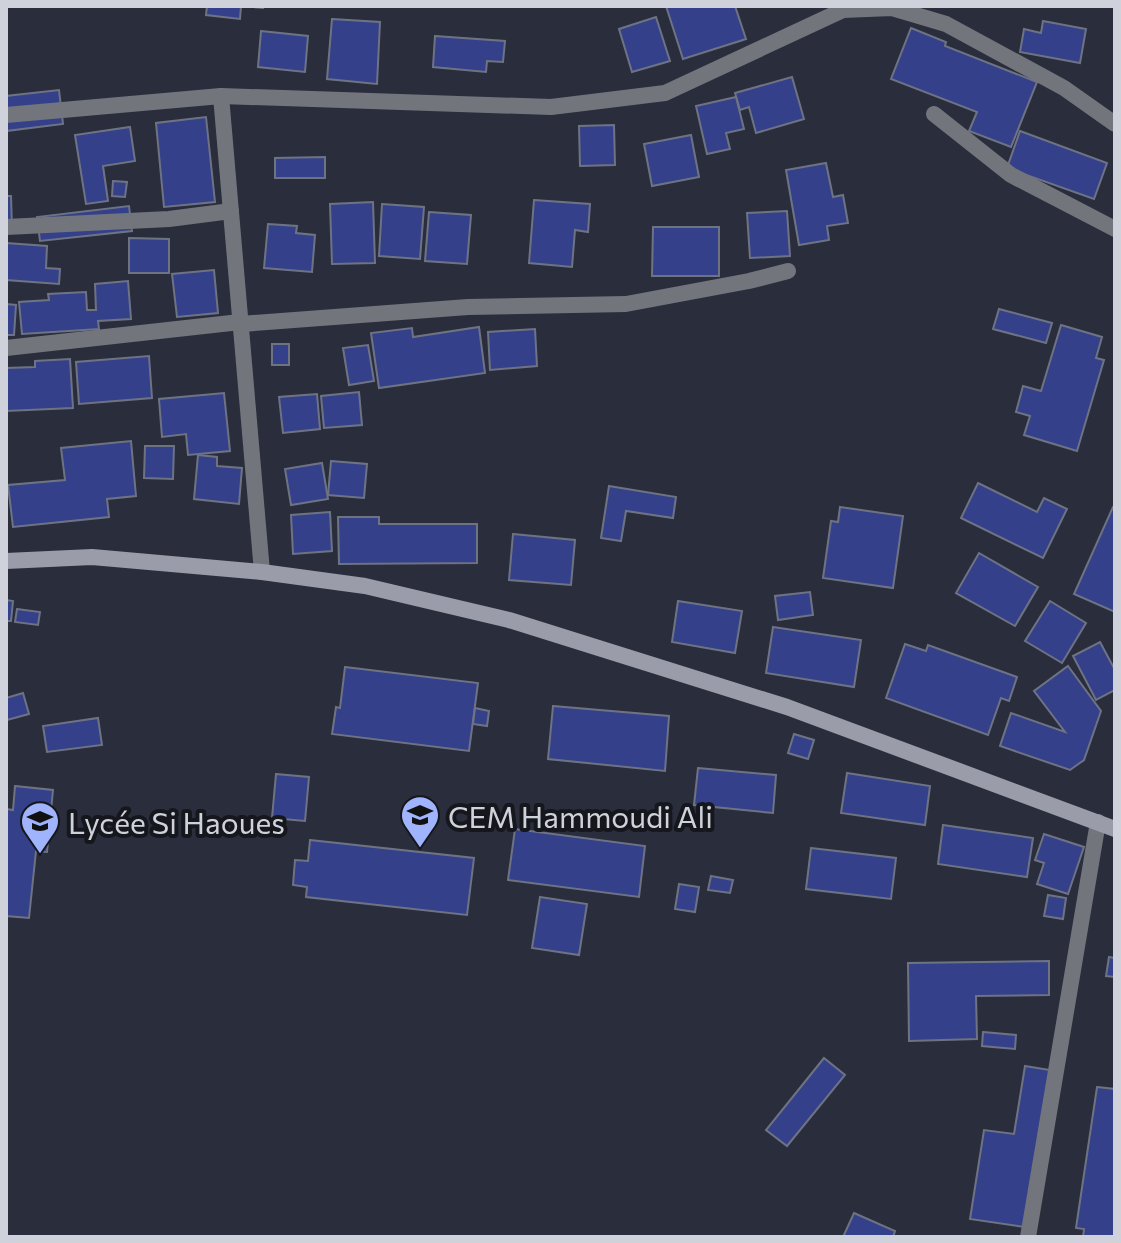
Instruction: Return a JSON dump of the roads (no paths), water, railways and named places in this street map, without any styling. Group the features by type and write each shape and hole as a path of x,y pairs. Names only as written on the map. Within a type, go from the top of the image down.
{"main road":[{"path":"6,561 92,557 262,572 365,586 509,620 787,707 1115,829"}],"street":[{"path":"6,115 221,96 551,107 665,93 843,10 892,8 946,24 1064,88 1115,124"},
{"path":"221,96 262,572"},
{"path":"934,114 1011,175 1115,229"},
{"path":"6,227 169,219 231,211"},
{"path":"6,348 241,323 468,307 626,304 788,271"},
{"path":"1028,1237 1098,822"}],"place":[{"name":"CEM Hammoudi Ali","path":"420,849"},
{"name":"Lycée Si Haoues","path":"40,855"}]}
